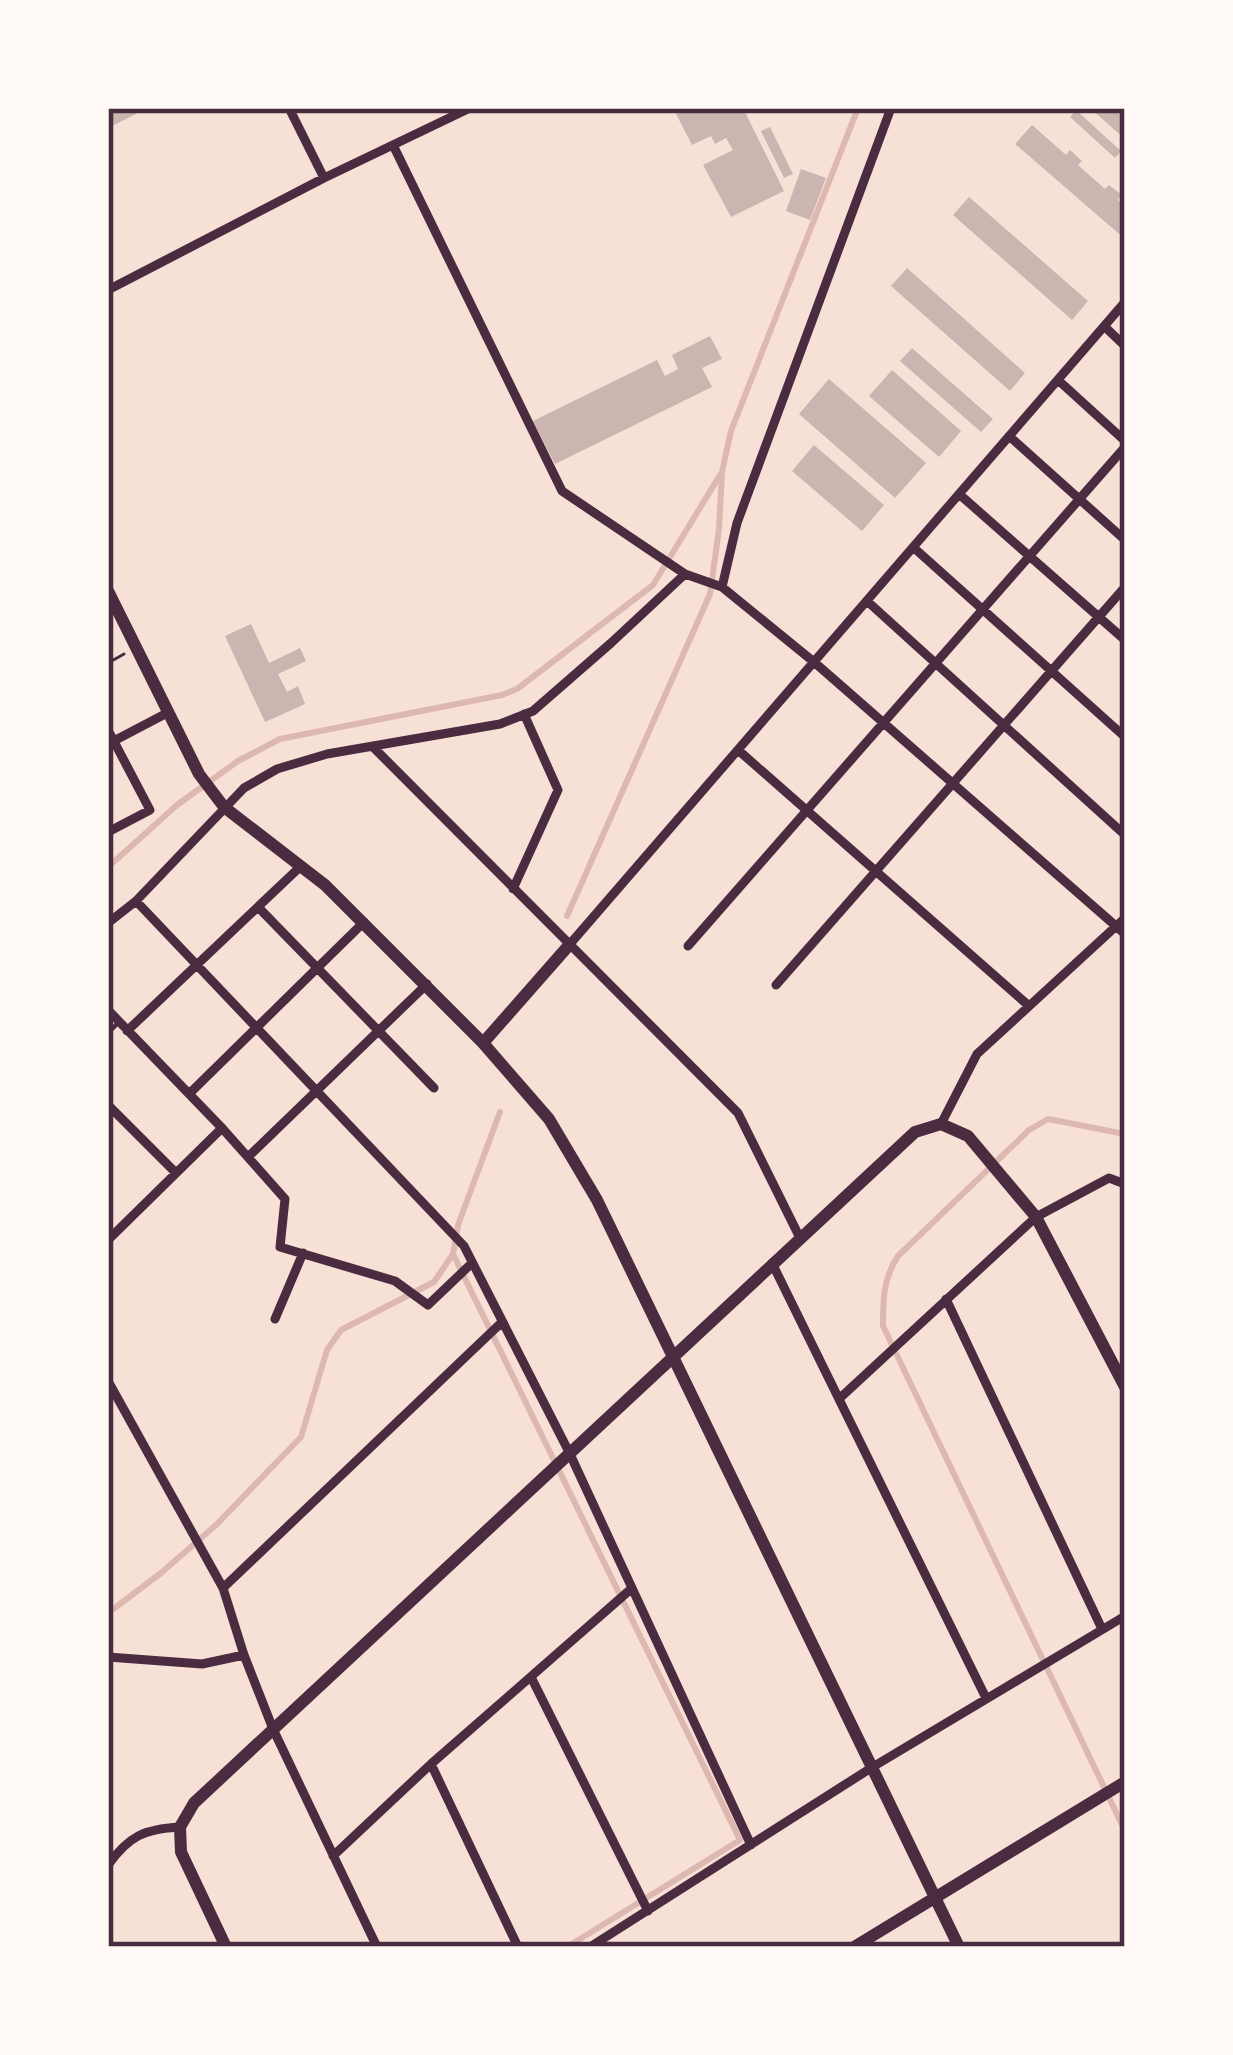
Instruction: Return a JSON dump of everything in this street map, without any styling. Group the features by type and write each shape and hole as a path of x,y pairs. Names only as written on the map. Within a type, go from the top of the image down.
{"street":[{"path":"289,108 324,178"},
{"path":"108,290 470,108"},
{"path":"722,586 745,500 891,108"},
{"path":"393,145 562,491 685,574 722,586 1120,930"},
{"path":"483,1043 1125,302"},
{"path":"1104,326 1125,346"},
{"path":"688,946 1125,444 1058,380"},
{"path":"1010,436 1125,540"},
{"path":"959,494 1125,640"},
{"path":"913,547 1125,737"},
{"path":"108,923 136,901 244,788 277,769 327,754 500,724 533,711 685,574"},
{"path":"776,985 1125,587"},
{"path":"108,591 199,774 224,807 326,885 427,984 549,1119 597,1200 959,1947"},
{"path":"867,601 1125,835"},
{"path":"111,743 169,712"},
{"path":"513,889 558,790 524,714"},
{"path":"108,730 150,810 108,832"},
{"path":"374,748 738,1113 800,1238"},
{"path":"737,750 1029,1006"},
{"path":"123,1026 197,965 301,866"},
{"path":"136,901 464,1246 569,1452 751,1845"},
{"path":"258,907 434,1088"},
{"path":"940,1124 977,1054 1120,930 1125,918"},
{"path":"189,1094 364,922"},
{"path":"248,1157 427,984"},
{"path":"108,1010 285,1198 280,1246 395,1282 428,1305 472,1263"},
{"path":"108,1105 176,1173"},
{"path":"226,1947 181,1852 180,1827 194,1803 915,1132 940,1124 968,1136 1036,1217 1125,1387"},
{"path":"111,1232 222,1128"},
{"path":"840,1398 1036,1217 1109,1178 1125,1184"},
{"path":"275,1318 303,1253"},
{"path":"772,1263 986,1698"},
{"path":"946,1299 1102,1630"},
{"path":"223,1588 501,1323"},
{"path":"108,1381 223,1588 273,1729 377,1947"},
{"path":"333,1856 631,1589"},
{"path":"590,1947 871,1768 1125,1616"},
{"path":"108,1657 202,1664 244,1655"},
{"path":"531,1677 648,1911"},
{"path":"431,1765 518,1947"},
{"path":"854,1947 1121,1784"},
{"path":"108,1865 129,1841 151,1828 180,1827"}],"lane":[{"path":"108,1033 123,1026"}],"building":[{"path":"108,108 148,108 108,128"},
{"path":"673,108 743,108 784,191 731,217 703,165 733,150 726,138 715,144 711,136 692,145"},
{"path":"1090,108 1125,108 1125,139"},
{"path":"1076,110 1121,151 1115,158 1070,117"},
{"path":"1032,125 1066,155 1070,150 1082,161 1078,165 1105,189 1109,185 1122,195 1118,200 1125,206 1125,239 1015,144"},
{"path":"770,127 793,174 784,178 761,131"},
{"path":"801,169 826,178 810,220 786,211"},
{"path":"969,197 1088,301 1072,320 953,215"},
{"path":"907,268 1025,373 1010,391 891,286"},
{"path":"710,336 722,359 702,368 712,387 555,464 533,421 657,360 665,376 678,369 672,355"},
{"path":"912,348 993,419 981,432 900,361"},
{"path":"892,370 961,431 939,457 869,396"},
{"path":"829,379 926,463 895,498 799,414"},
{"path":"814,445 884,505 862,531 792,471"},
{"path":"251,624 269,663 300,648 306,661 278,674 287,692 298,686 305,704 265,722 225,636"}],"waterway":[{"path":"567,916 710,594 722,472 731,431 858,108"},
{"path":"108,867 177,805 238,761 280,739 517,689 653,585 720,475"},
{"path":"500,1112 458,1225 453,1254 740,1840 567,1947"},
{"path":"1125,1134 1048,1119 1029,1130 898,1256 887,1281 883,1326 1125,1831"},
{"path":"108,1613 216,1525 301,1437 327,1350 341,1330 434,1282 453,1254"}]}
